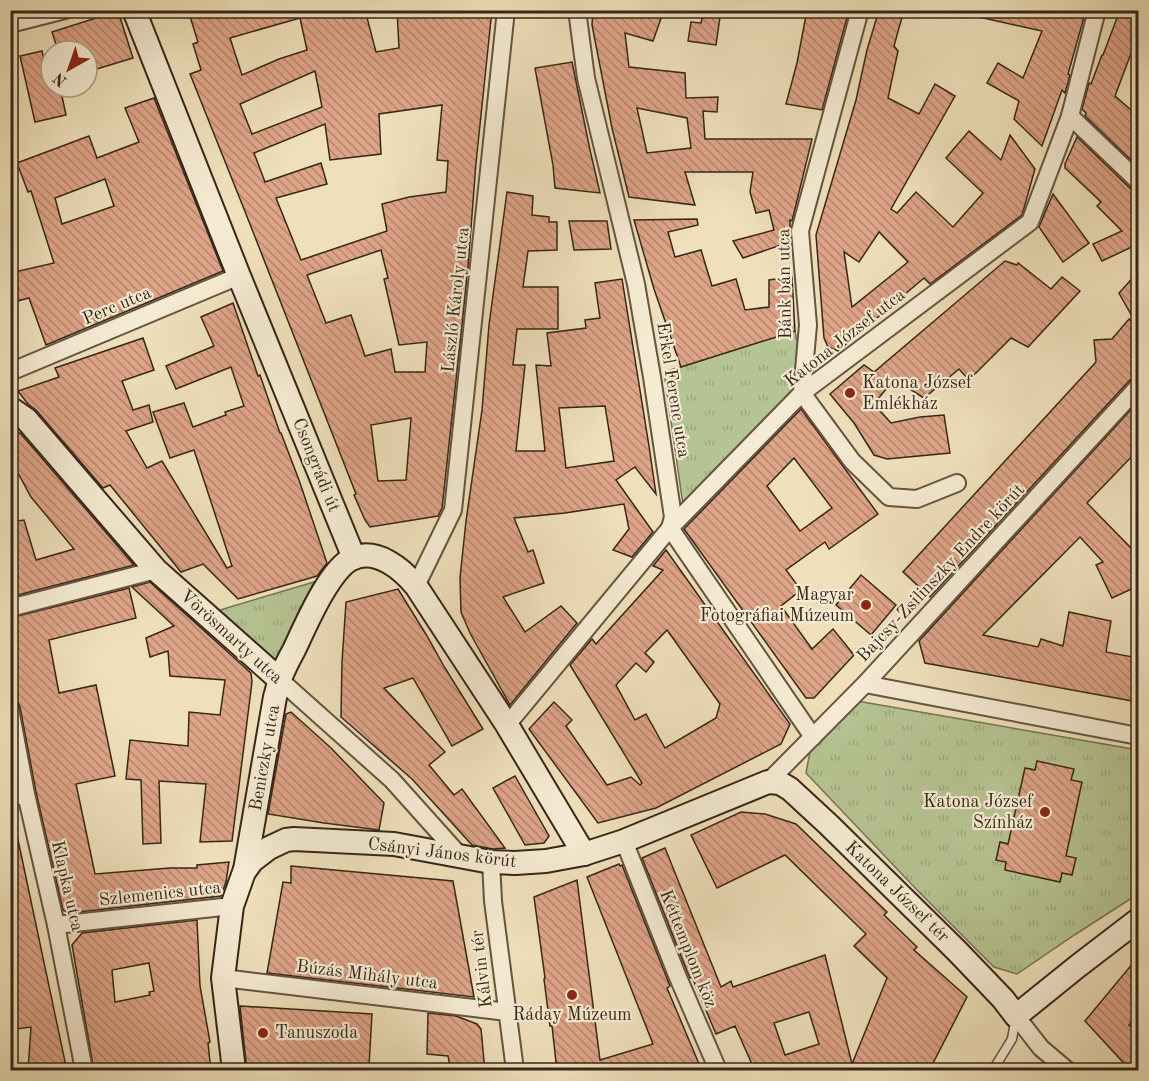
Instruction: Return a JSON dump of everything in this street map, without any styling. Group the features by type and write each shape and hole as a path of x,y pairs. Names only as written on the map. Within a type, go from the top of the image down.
{"street":[{"path":"10,24 65,10"},
{"name":"Csongrádi út","path":"134,10 354,558"},
{"name":"László Károly utca","path":"416,586 453,510 506,10"},
{"name":"Erkel Ferenc utca","path":"577,10 586,78 636,284 673,517 670,528"},
{"name":"Bánk bán utca","path":"802,393 808,326 800,231 861,10"},
{"name":"Katona József utca","path":"507,725 670,528 802,393 1030,222 1070,116 1097,10"},
{"path":"1070,116 1138,181"},
{"name":"Perc utca","path":"10,372 239,276"},
{"name":"Bajcsy-Zsilinszky Endre körút","path":"768,782 865,684 1138,387"},
{"path":"802,393 852,461 889,497 917,499 957,483"},
{"name":"Vörösmarty utca","path":"10,408 26,419 156,570 392,780 461,857"},
{"path":"670,528 813,738"},
{"path":"354,558 369,556 388,562 416,586 507,725 584,854"},
{"name":"Beniczky utca","path":"244,873 280,680 310,615 331,579 341,566 354,558"},
{"path":"10,608 156,570"},
{"path":"865,684 1138,736"},
{"name":"Klapka utca","path":"10,709 18,796 56,925 84,1071"},
{"name":"Csányi János körút","path":"234,1071 223,978 232,906 244,873 252,861 269,848 286,840 394,844 491,862 531,863 584,854 624,841 768,782"},
{"name":"Katona József tér","path":"768,782 780,783 790,789 829,825 957,951 1016,1016"},
{"name":"Kéttemplom köz","path":"624,841 718,1071"},
{"name":"Kálvin tér","path":"491,862 493,901 515,1071"},
{"name":"Szlemenics utca","path":"56,925 232,906"},
{"path":"1067,1071 1041,1048 1016,1016 1138,920"},
{"name":"Búzás Mihály utca","path":"223,978 507,1012"}],"lane":[{"path":"993,1071 1012,1039 1016,1016"}],"green space":[{"path":"795,331 808,395 684,512 664,372"},
{"path":"314,582 276,665 213,612"},
{"path":"857,701 1138,750 1138,894 1017,974 994,967 806,773 811,746"}],"building":[{"path":"188,10 365,10 376,52 399,48 397,10 492,10 461,335 442,508 438,516 370,527 365,520 190,74 201,70 193,44 198,42","holes":["300,18 307,50 242,75 230,38","315,71 322,107 252,134 240,104","442,105 437,160 448,161 446,192 409,197 382,204 387,231 301,260 276,198 327,184 321,163 265,182 254,153 325,124 330,160 381,154 379,114","381,250 388,278 384,279 399,345 427,342 425,372 395,372 391,349 365,356 351,315 326,323 307,275","411,418 406,480 378,481 371,425"]},
{"path":"593,10 623,10 639,15 641,10 664,10 653,41 625,33 629,67 685,73 686,98 718,97 717,112 703,111 705,139 812,139 792,221 790,220 790,242 743,258 733,241 774,230 769,210 756,213 750,192 753,172 685,172 695,205 629,197 612,128 592,25","holes":["637,108 687,118 691,148 647,153"]},
{"path":"704,10 721,10 716,45 688,41 691,22 701,23"},
{"path":"807,10 849,10 822,110 786,104"},
{"path":"879,10 904,10 894,46 898,51 888,98 919,114 935,84 955,96 891,209 897,213 916,192 953,227 983,193 946,158 969,131 1001,160 1010,135 1035,169 1022,215 930,284 924,278 838,351 828,347 824,338 816,235 856,100","holes":["879,232 908,262 852,307 844,252 859,262"]},
{"path":"975,10 1086,10 1065,93 1062,90 1042,146 1014,119 1019,101 987,83 998,63 1023,78 1042,31 974,16"},
{"path":"1120,10 1138,10 1138,51 1133,48 1115,96 1138,116 1138,167 1085,116 1086,113 1082,109 1089,83 1091,84"},
{"path":"118,11 133,58 99,68 99,39 54,39 52,32"},
{"path":"39,52 39,99 63,99 66,115 35,122 20,56"},
{"path":"572,62 600,193 555,188 553,165 535,68"},
{"path":"154,98 223,271 46,345 29,298 10,303 10,273 54,263 31,191 28,192 17,163 89,136 97,158 139,142 125,108","holes":["105,179 114,206 62,224 55,198"]},
{"path":"1077,137 1131,189 1138,191 1138,247 1136,245 1102,261 1093,244 1122,231 1097,206 1101,202 1065,168"},
{"path":"507,192 533,196 532,215 549,217 549,222 557,222 557,250 528,251 523,287 558,287 558,329 517,329 513,365 525,365 516,451 545,451 536,365 551,366 547,333 586,328 585,320 600,318 595,283 622,279 656,494 635,467 616,480 653,532 632,557 613,550 629,529 624,504 514,518 528,552 533,550 544,583 503,597 525,632 561,606 577,623 510,705 470,633 461,612 460,578 482,410 489,325","holes":["605,406 614,461 566,468 559,408"]},
{"path":"1053,194 1089,243 1063,262 1039,227"},
{"path":"697,219 698,225 668,232 675,257 701,250 712,286 736,279 745,310 769,307 769,280 792,277 795,331 681,367 654,289 634,220"},
{"path":"569,221 607,221 611,249 574,250"},
{"path":"1005,261 1017,265 1018,263 1051,289 1062,277 1080,291 1028,347 1011,338 969,380 959,369 924,398 894,379 874,404 891,423 944,415 950,453 887,459 874,455 854,423 830,394 864,365 874,372"},
{"path":"1138,272 1138,327 1119,293"},
{"path":"233,303 258,376 260,375 299,480 327,563 317,576 238,599 203,564 181,572 110,485 103,488 18,391 59,377 55,368 143,338 154,370 122,381 133,410 149,405 153,422 126,431 147,468 162,461 227,568 232,566 194,450 170,458 153,412 184,403 193,427 244,406 231,367 176,389 166,366 214,346 201,317"},
{"path":"1129,319 1138,327 1138,377 1130,380 930,597 903,572 1096,362 1094,340 1112,339"},
{"path":"1138,402 1138,450 1087,503 1131,548 1138,545 1138,586 1112,598 1096,565 1103,562 1080,537 983,635 1038,647 1041,639 1063,646 1069,612 1111,621 1106,652 1138,658 1138,702 925,663 919,641"},
{"path":"801,409 878,514 829,549 825,542 786,570 801,590 781,606 812,649 833,629 854,655 814,698 806,698 684,529","holes":["794,458 832,508 800,531 767,486"]},
{"path":"20,433 134,565 10,597 10,522 24,520 36,560 74,549 31,497 19,475 10,478 10,434"},
{"path":"666,550 790,724 781,744 656,808 598,823 529,729 554,702 572,720 566,726 607,785 631,777 640,785 642,783 570,665 592,639 596,644 663,570 653,566","holes":["667,630 720,704 716,718 665,748 646,714 635,720 616,685 636,663 646,672 654,662 645,653"]},
{"name":"Magyar Fotográfiai Múzeum","path":"861,575 896,605 871,635 836,605"},
{"path":"150,582 251,673 252,682 232,841 200,842 206,784 159,781 161,843 143,844 141,780 126,779 130,740 188,746 189,712 220,715 225,680 170,676 168,651 150,657 146,638 174,626 132,587"},
{"path":"129,588 136,618 49,640 59,693 96,685 115,776 76,784 95,874 197,868 197,865 229,862 226,882 221,896 69,913 63,910 36,792 20,707 18,702 10,699 15,698 10,679 10,618"},
{"path":"398,589 483,729 452,746 413,678 384,688 445,752 429,765 454,795 462,789 505,848 493,849 472,845 412,779 341,717 346,602"},
{"path":"291,712 331,748 384,803 379,830 268,814 286,714"},
{"name":"Katona József Színház","path":"1037,761 1074,769 1071,780 1082,782 1066,856 1076,858 1072,875 1062,873 1060,882 1005,870 1006,862 996,860 1000,842 1008,844 1025,768 1035,770"},
{"path":"515,776 549,836 544,843 525,845 493,788"},
{"path":"741,812 765,814 796,824 887,912 884,915 917,947 914,950 967,997 929,1071 823,1071 822,1067 808,1071 755,1071 735,1026 716,1034 692,977 690,978 687,971 642,858 665,848 721,987 731,981 733,987 825,955 852,1064 887,978 854,946 866,934 785,855 717,888 691,835","holes":["809,1012 819,1044 785,1055 774,1023"]},
{"path":"10,835 17,835 67,1071 28,1071 31,1027 16,1029 10,1001 10,974 15,973 10,956"},
{"path":"619,864 622,865 670,986 667,988 702,1071 670,1071 669,1067 656,1071 557,1071 534,897 577,880 600,1060 653,1044 587,877"},
{"path":"291,866 453,881 474,997 267,973 283,882 291,883"},
{"path":"197,920 200,986 210,1042 208,1043 211,1071 94,1071 72,945 82,933","holes":["149,963 154,991 149,992 150,995 115,1002 112,970"]},
{"path":"1138,957 1138,1015 1129,1025 1138,1034 1138,1071 1131,1071 1085,1021"},
{"path":"240,1006 372,1014 369,1066 290,1063 291,1071 247,1071"},
{"path":"428,1013 456,1016 477,1024 481,1029 485,1071 451,1071 448,1056 427,1054"}],"place":[{"name":"Katona József Emlékház","path":"850,393"},
{"name":"Magyar Fotográfiai Múzeum","path":"866,605"},
{"name":"Katona József Színház","path":"1045,812"},
{"name":"Ráday Múzeum","path":"572,995"},
{"name":"Tanuszoda","path":"263,1033"}]}
